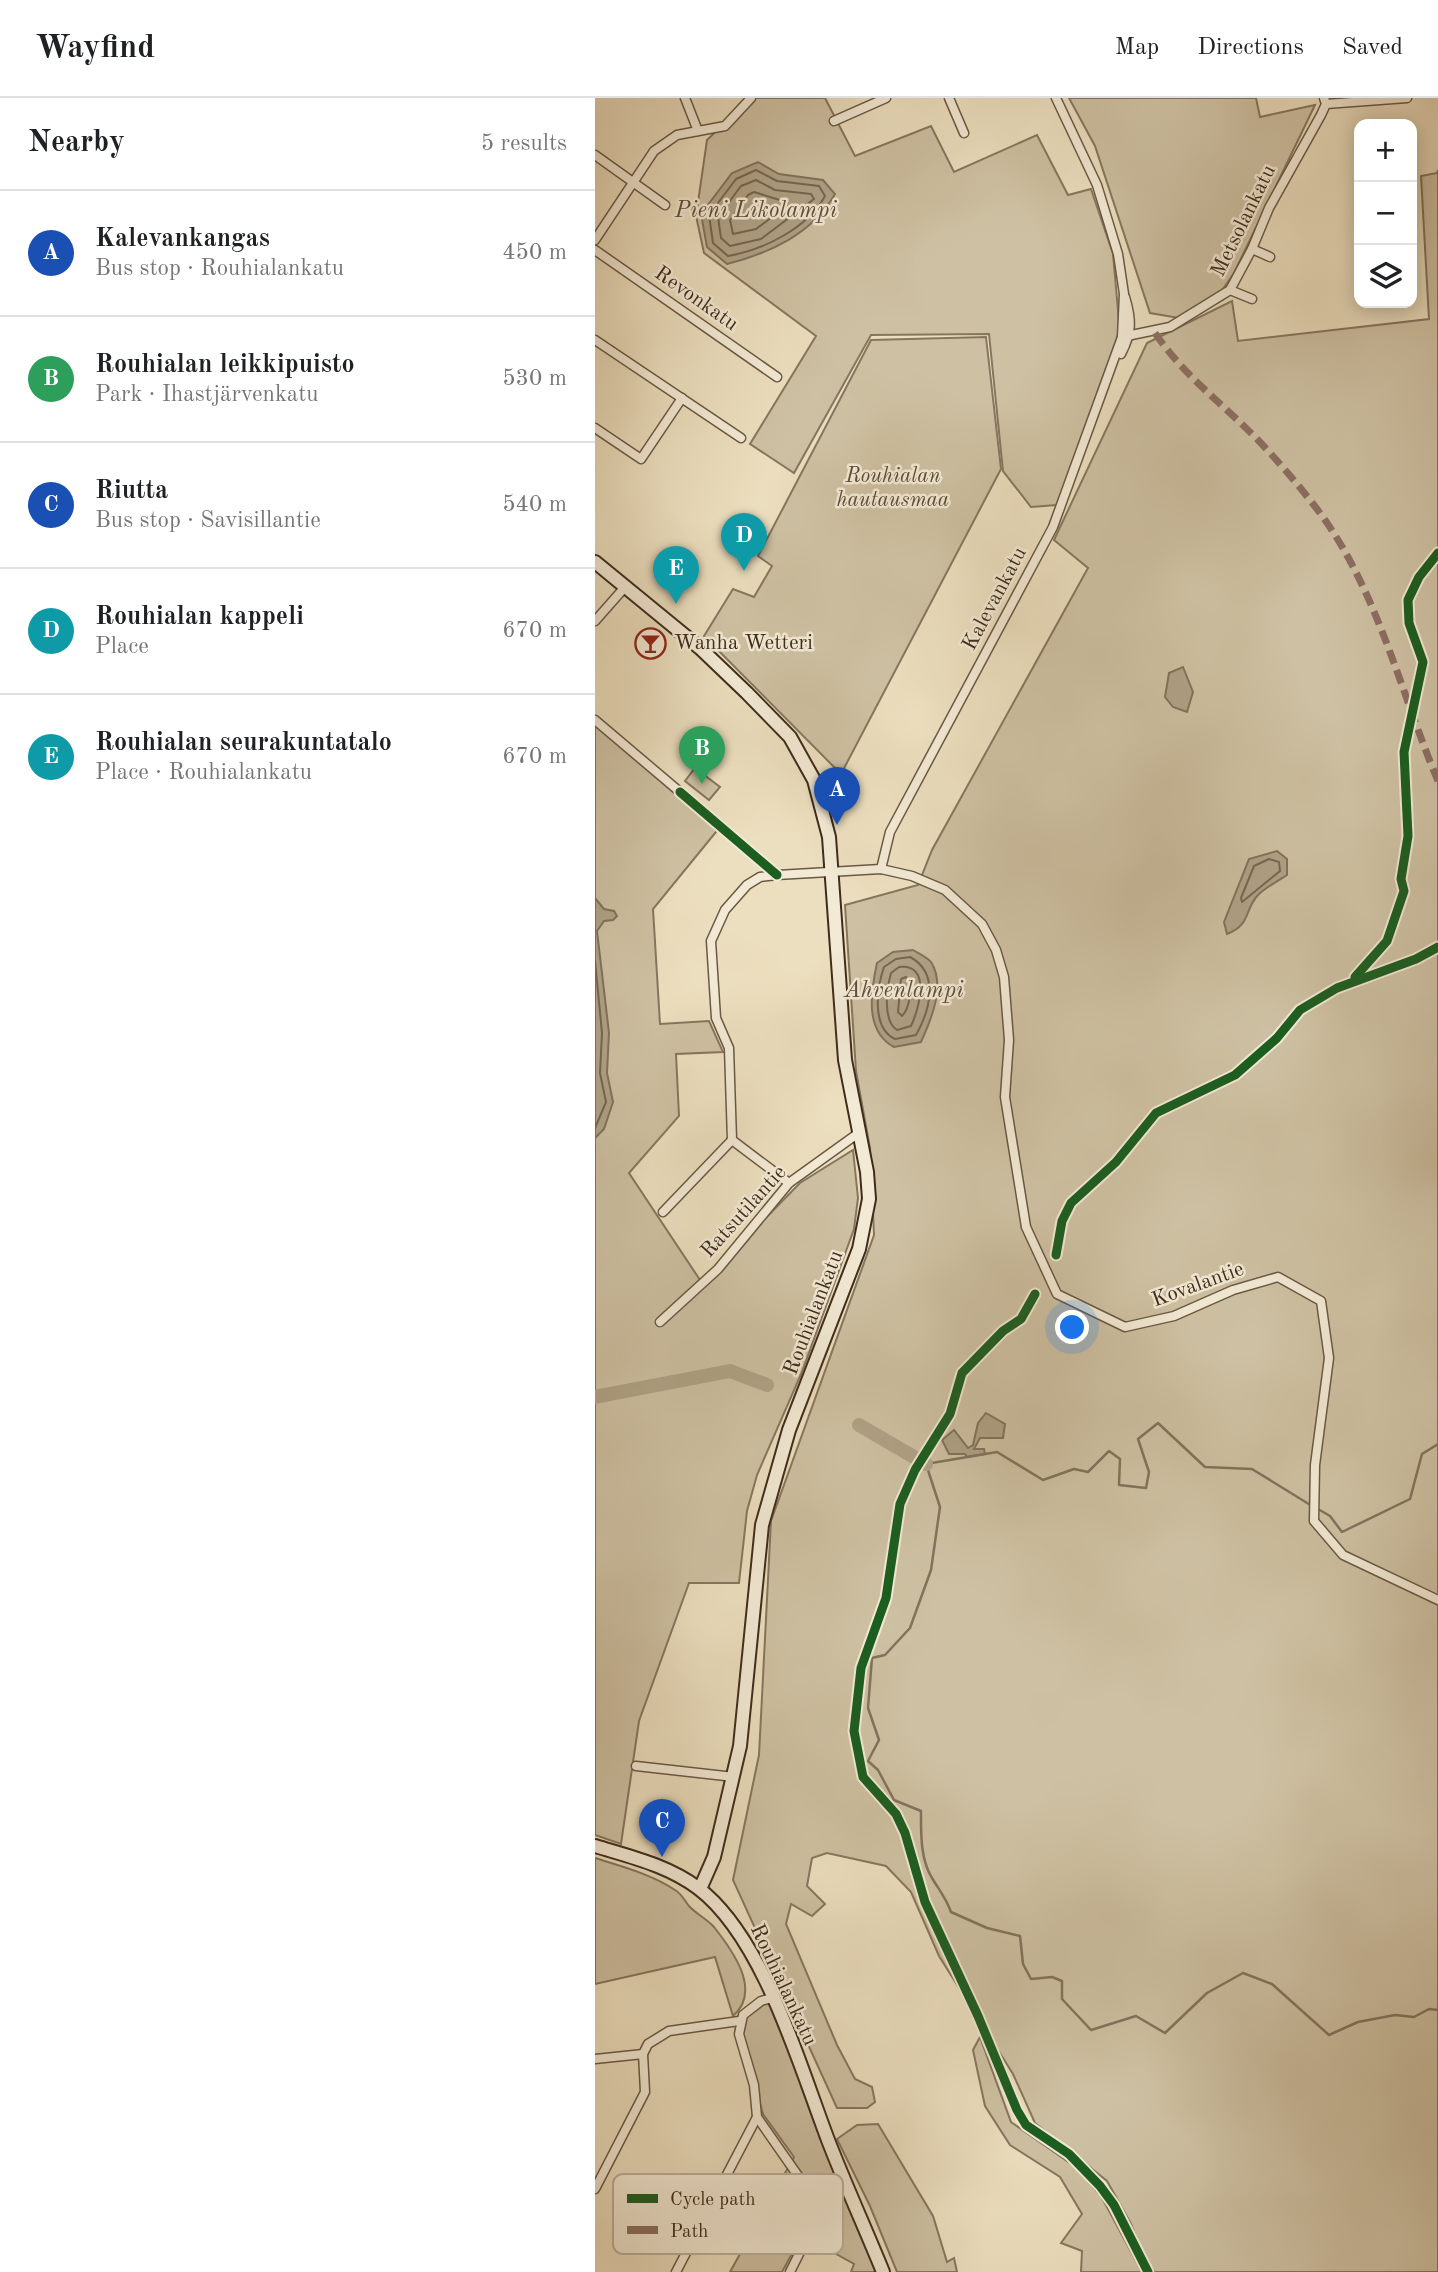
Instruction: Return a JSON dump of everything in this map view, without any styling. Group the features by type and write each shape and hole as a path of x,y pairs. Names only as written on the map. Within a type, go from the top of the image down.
{"street":[{"path":"685,98 698,131"},
{"path":"595,240 654,151 677,135 725,126 751,98"},
{"path":"834,121 886,98"},
{"path":"949,98 964,134"},
{"path":"1056,98 1097,185 1118,254 1124,294 1131,315 1126,336"},
{"path":"1325,101 1407,98"},
{"name":"Metsolankatu","path":"1126,336 1170,327 1224,297 1230,290 1325,101"},
{"path":"595,155 665,205"},
{"path":"1252,249 1270,257"},
{"name":"Revonkatu","path":"595,250 777,377"},
{"path":"1230,290 1252,299"},
{"name":"Kalevankatu","path":"881,869 890,832 1053,527 1126,336"},
{"path":"595,340 741,438"},
{"path":"595,428 641,459 682,398"},
{"name":"Rouhialankatu","path":"595,562 700,649 790,737 814,780 829,837 845,1060 860,1132 869,1199 864,1234 789,1430 769,1495 758,1547 745,1708 734,1777 714,1857 700,1889 744,1938 772,1998 843,2174"},
{"path":"595,621 625,587"},
{"path":"595,720 680,792"},
{"name":"Kovalantie","path":"732,1140 729,1048 716,1018 711,941 717,924 747,885 760,877 881,869 912,876 945,890 982,924 996,950 1005,977 1009,1040 1005,1097 1026,1227 1057,1294 1125,1327 1174,1316 1233,1290 1278,1277 1321,1301 1329,1358 1315,1465 1314,1521 1343,1555 1438,1600"},
{"name":"Ratsutilantie","path":"660,1322 717,1269 789,1183 860,1132"},
{"path":"663,1212 732,1140 789,1183"},
{"path":"636,1766 734,1777"},
{"path":"595,1846 643,1860 700,1889"},
{"path":"772,1998 748,2010 739,2021 739,2034 754,2085 757,2116 797,2174"},
{"path":"595,2189 645,2092 643,2053 649,2044 669,2031 739,2021"},
{"path":"595,2059 643,2053"},
{"path":"727,2174 757,2116"},
{"name":"Rouhialankatu","path":"843,2175 883,2272"},
{"path":"676,2272 685,2254"},
{"path":"790,2272 799,2254"}],"green space":[{"path":"751,98 825,98 855,156 931,126 954,172 1037,135 1068,195 1091,189 1113,254 1120,333 1057,505 1031,507 1003,471 989,334 871,335 794,473 750,444 816,336 704,253 696,216 707,140"},
{"path":"1069,98 1256,98 1260,117 1315,105 1234,273 1218,296 1179,318 1150,313 1095,146"},
{"path":"1438,170 1438,2272 1155,2272 1144,2258 1131,2224 1107,2181 1035,2123 1013,2074 939,1956 911,1892 886,1866 827,1853 812,1858 807,1886 825,1904 812,1916 791,1904 786,1924 837,2045 855,2079 872,2087 875,2102 867,2108 837,2108 733,1880 759,1755 771,1521 874,1235 870,1148 856,1071 845,905 918,885 932,850 1088,568 1054,540 1147,343 1232,301 1238,341 1429,319 1421,176 1437,173"},
{"name":"Rouhialan hautausmaa","path":"986,337 1001,469 841,774 704,636 733,589 754,597 772,566 758,556 871,340"},
{"path":"595,720 720,827 653,909 660,1024 709,1021 723,1052 676,1054 679,1116 629,1173 702,1283 800,1183 853,1150 858,1198 854,1229 802,1372 757,1475 747,1511 739,1583 689,1583 639,1721 621,1844 595,1835"},
{"path":"695,768 720,787 709,800 685,781"},
{"path":"595,1858 637,1871 666,1884 714,1927 736,1959 745,1983 741,2006 733,2016 715,1957 595,1984"},
{"path":"772,1998 883,2272 851,2272 854,2264 836,2254 843,2254 843,2174 785,2174 794,2157 763,2114 739,2034 739,2021"},
{"path":"980,2037 1011,2122 1077,2168 1101,2196 1142,2272 1081,2272 1082,2251 1061,2243 1082,2214 1060,2177 1010,2145 985,2106 973,2050"},
{"path":"878,2124 933,2216 947,2262 954,2258 957,2272 897,2272 870,2206 837,2139 857,2125"},
{"path":"740,2254 792,2254 782,2272 730,2272"}],"water":[{"name":"Pieni Likolampi","path":"758,162 779,174 823,180 835,194 814,220 789,240 759,254 727,264 707,247 701,214 732,173"},
{"path":"1183,667 1193,692 1187,712 1173,707 1165,697 1169,673"},
{"path":"1277,851 1287,859 1287,875 1258,895 1244,922 1227,934 1224,922 1249,859"},
{"path":"595,898 604,909 614,911 617,916 613,920 604,921 597,931 609,1033 607,1073 613,1102 604,1129 595,1138"},
{"name":"Ahvenlampi","path":"913,950 931,962 937,981 937,992 921,1042 894,1047 884,1040 874,1021 872,998 877,963 893,952"},
{"path":"986,1413 1005,1424 1003,1438 980,1438 974,1449 984,1449 985,1454 967,1457 965,1454 949,1454 942,1440 954,1430 968,1448 973,1445 978,1423"}],"waterway":[{"path":"595,1397 730,1371 767,1385"},
{"path":"1312,1506 1252,1469 1205,1467 1158,1423 1138,1439 1149,1472 1146,1488 1119,1485 1120,1459 1109,1451 1088,1472 1074,1469 1043,1480 997,1452 926,1464 940,1507 931,1570 910,1628 885,1655 872,1658 868,1708 879,1740 868,1761 878,1770 894,1800 921,1811 925,1862 951,1912 987,1928 1020,1936 1023,1964 1031,1979 1052,1977 1062,1981 1062,1999 1091,2030 1136,2016 1165,2033 1207,1993 1243,1973 1272,1984 1329,2035 1358,2022 1395,2015 1414,2017 1429,2009 1438,2010"},
{"path":"859,1425 926,1464"},
{"path":"1318,1509 1330,1516 1342,1532 1410,1499 1422,1454 1438,1444"}],"marked path":[{"path":"1155,333 1191,376 1282,466 1320,513 1340,544 1373,609 1438,781"}],"cycle path":[{"path":"1355,977 1387,941 1404,891 1401,879 1408,836 1404,752 1423,662 1409,623 1408,600 1419,577 1438,553"},
{"path":"680,792 777,875"},
{"path":"1056,1255 1062,1221 1071,1203 1116,1162 1156,1113 1235,1075 1277,1038 1300,1010 1337,988 1416,959 1438,947"},
{"path":"1035,1294 1021,1319 1003,1331 962,1373 950,1414 915,1470 900,1504 886,1598 861,1668 854,1731 863,1777 896,1814 905,1833 925,1902 978,2016 1017,2110 1026,2125 1069,2154 1100,2186 1114,2205 1148,2272"}],"place":[{"name":"Rouhialan kappeli","path":"744,571"},
{"name":"Rouhialan seurakuntatalo","path":"676,604"},
{"name":"Wanha Wetteri","path":"651,643"},
{"name":"Rouhialan leikkipuisto","path":"702,784"},
{"name":"Kalevankangas","path":"837,825"},
{"name":"Riutta","path":"662,1857"}]}
